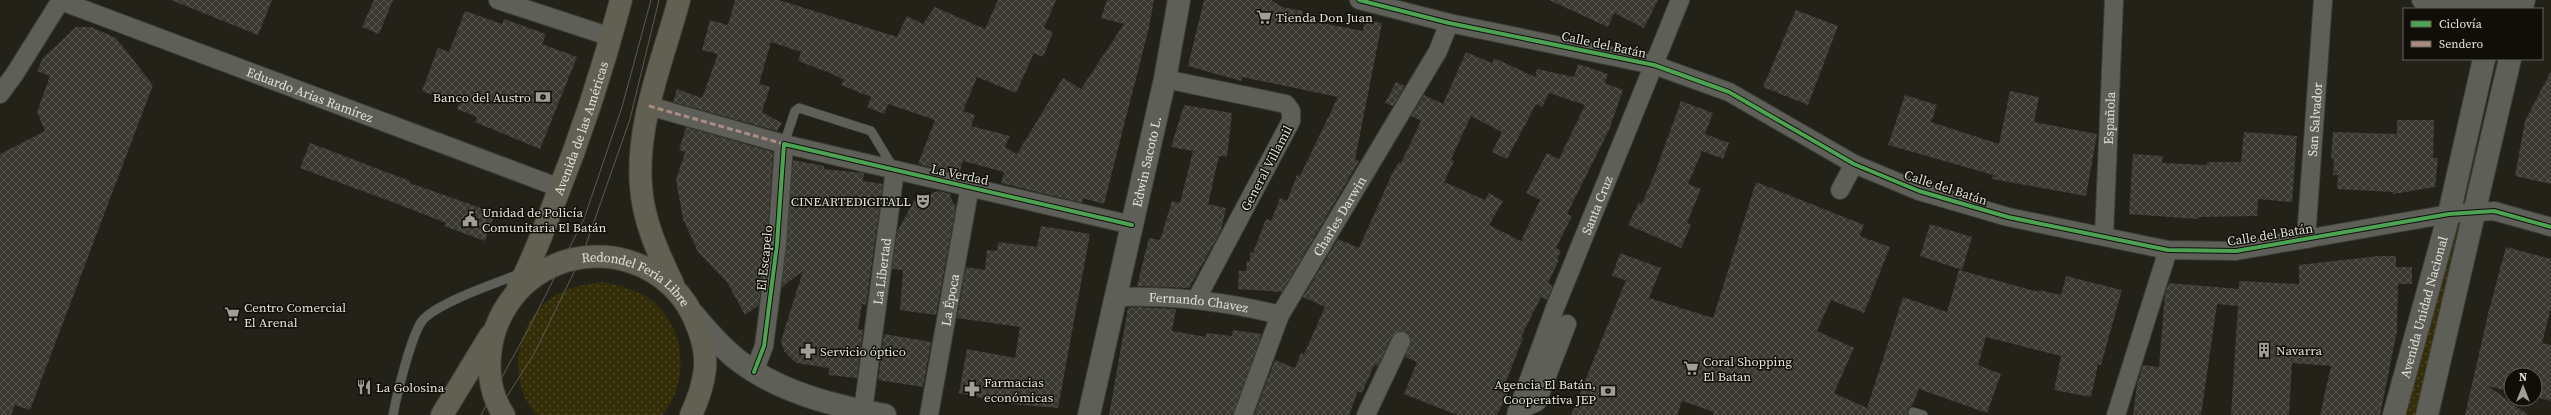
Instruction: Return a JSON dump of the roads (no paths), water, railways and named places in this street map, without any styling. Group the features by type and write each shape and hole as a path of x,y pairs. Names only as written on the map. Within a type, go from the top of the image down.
{"main road":[{"name":"Avenida de las Américas","path":"512,296 527,271 588,112 621,0"},
{"path":"675,288 656,249 641,186 643,140 649,106 679,0"},
{"name":"Edwin Sacoto L.","path":"1089,415 1165,79 1179,0"},
{"name":"Avenida Unidad Nacional","path":"2394,415 2449,214 2484,60"},
{"name":"Avenida Unidad Nacional","path":"2427,415 2510,60"},
{"name":"Redondel Feria Libre","path":"442,415 512,296 527,282 544,270 562,261 582,256 608,256 632,262 656,272 675,288 694,315 703,341 705,368 701,394 691,415"},
{"path":"694,315 719,344 754,372 772,382 807,396 863,411 885,415"},
{"name":"Redondel Feria Libre","path":"495,326 490,349 489,372 494,395 504,415"}],"street":[{"path":"0,94 14,75 61,0"},
{"name":"Eduardo Arias Ramírez","path":"61,0 560,188"},
{"path":"498,0 611,37"},
{"name":"Calle del Batán","path":"1359,0 1449,23 1654,65 1729,92 1854,164 1919,191 2008,217 2168,250 2236,251 2449,214 2474,212 2494,211 2551,227"},
{"name":"Santa Cruz","path":"1516,413 1554,308 1680,0"},
{"name":"Española","path":"2104,236 2114,0"},
{"name":"San Salvador","path":"2306,239 2323,0"},
{"path":"2421,0 2522,5"},
{"name":"Charles Darwin","path":"1243,415 1280,315 1438,50 1449,23"},
{"name":"General Villamil","path":"1165,79 1286,104 1292,111 1291,121 1197,298"},
{"name":"La Verdad","path":"649,106 784,144 970,186 1132,225"},
{"name":"El Escapelo","path":"754,372 764,346 776,252 784,144"},
{"path":"1840,190 1854,164"},
{"name":"La Libertad","path":"863,411 895,170"},
{"name":"La Época","path":"929,415 970,186"},
{"path":"2116,415 2168,250"},
{"name":"Fernando Chavez","path":"1116,297 1197,298 1247,307 1280,315"},
{"name":"Santa Cruz","path":"1516,413 1537,402 1567,324"},
{"path":"1366,415 1401,341"}],"lane":[{"name":"El Escapelo","path":"784,144 795,111 799,108 871,131 895,170"},
{"path":"394,415 413,339 423,320 464,296 527,271"},
{"path":"1554,308 1567,324"},
{"path":"1913,412 1923,415"}],"tram line":[{"path":"481,415 529,328 584,219 622,107 651,0"},
{"path":"495,415 534,354 582,256 630,119 659,0"}],"place":[{"name":"Tienda Don Juan","path":"1264,17"},
{"name":"Banco del Austro","path":"543,97"},
{"name":"CINEARTEDIGITALL","path":"923,201"},
{"name":"Unidad de Policía Comunitaria El Batán","path":"470,219"},
{"name":"Centro Comercial El Arenal","path":"232,314"},
{"name":"Navarra","path":"2264,350"},
{"name":"Servicio óptico","path":"808,351"},
{"name":"Coral Shopping El Batan","path":"1691,368"},
{"name":"La Golosina","path":"364,387"},
{"name":"Farmacias económicas","path":"972,389"},
{"name":"Agencia El Batán, Cooperativa JEP","path":"1608,391"}]}
